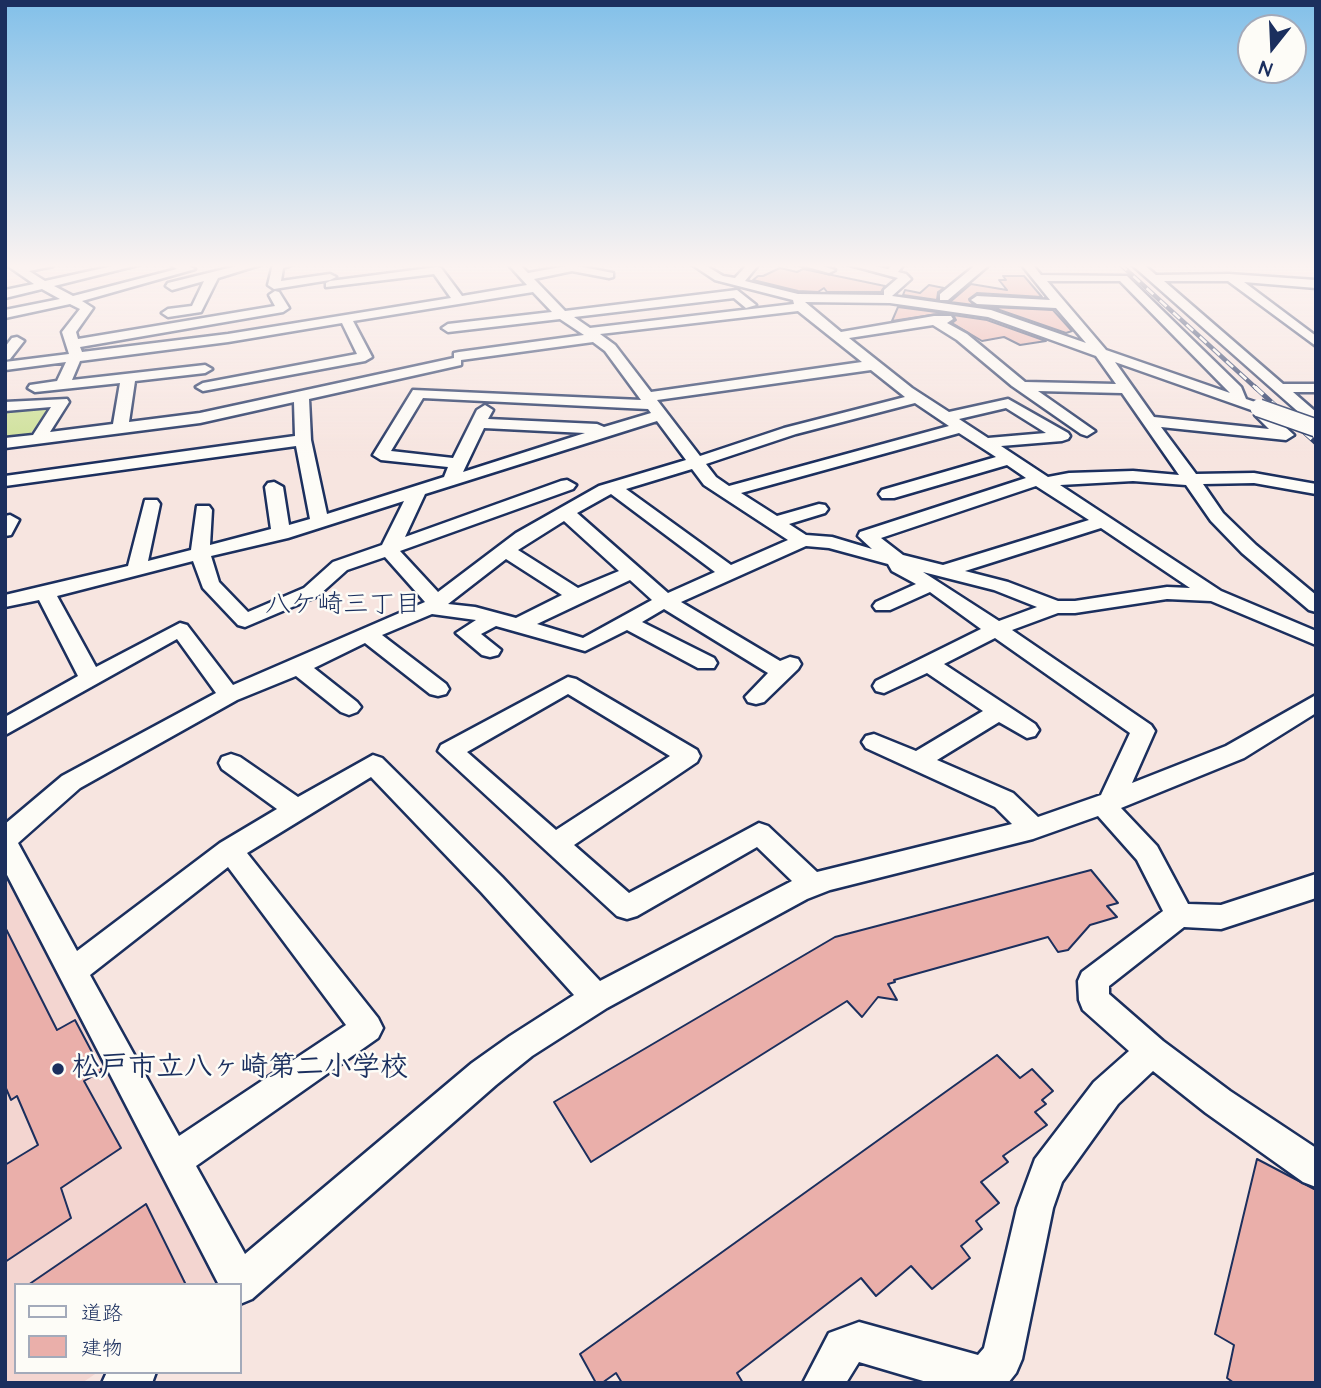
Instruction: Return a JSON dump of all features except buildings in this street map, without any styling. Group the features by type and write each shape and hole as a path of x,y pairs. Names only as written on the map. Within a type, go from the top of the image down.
{"street":[{"path":"63,384 72,344 79,329"},
{"path":"72,344 106,329"},
{"path":"5,382 10,354 164,329"},
{"path":"72,344 209,341 280,329"},
{"path":"203,387 365,357 353,329"},
{"path":"448,329 470,385 492,397 652,406 874,365"},
{"path":"583,329 610,348 710,481 803,541"},
{"path":"396,361 457,356 637,329"},
{"path":"831,329 917,398 1214,596 1316,639"},
{"path":"840,336 882,329"},
{"path":"948,329 1017,383 1087,431"},
{"path":"1035,329 1316,428"},
{"path":"1081,329 1152,421 1217,517 1316,606"},
{"path":"1174,329 1236,390 1240,397 1236,400"},
{"path":"1211,329 1316,420"},
{"path":"1298,329 1316,342"},
{"path":"200,418 209,341"},
{"path":"5,443 200,418 457,356"},
{"path":"36,388 205,369"},
{"path":"120,428 128,377"},
{"path":"457,463 381,455 418,393 470,385"},
{"path":"1025,386 1127,389"},
{"path":"1279,388 1316,388"},
{"path":"300,396 303,440 320,522"},
{"path":"449,482 492,397"},
{"path":"5,839 71,782 229,695 299,667 433,605 505,550 584,500 790,431 917,398"},
{"path":"5,407 62,402 38,439"},
{"path":"946,417 1008,403 1062,436 986,443"},
{"path":"5,601 281,534 612,430 652,406"},
{"path":"1152,421 1286,435 1263,415 1265,410"},
{"path":"478,423 612,430"},
{"path":"727,492 962,427"},
{"path":"5,481 303,440"},
{"path":"537,453 584,500"},
{"path":"888,494 1008,459"},
{"path":"1055,607 1001,586 938,578 898,567 897,559 867,536 1040,482 1069,478 1254,478 1316,489"},
{"path":"203,510 200,552 210,584 244,621 311,592 340,566 567,485"},
{"path":"274,487 281,534"},
{"path":"614,488 730,574"},
{"path":"389,550 418,491"},
{"path":"137,568 151,504"},
{"path":"774,523 819,509"},
{"path":"565,512 666,602 787,666 756,697"},
{"path":"883,606 938,578 1104,522"},
{"path":"389,550 433,605 521,624 585,645 666,602 803,541 832,542 881,558 897,559"},
{"path":"505,550 577,596"},
{"path":"521,624 633,572"},
{"path":"938,578 997,629 1143,731 1108,803"},
{"path":"45,593 91,679"},
{"path":"884,686 997,629 1055,607 1075,607 1167,593 1214,596"},
{"path":"490,650 467,633 494,618"},
{"path":"627,622 706,663"},
{"path":"5,727 180,629 229,695"},
{"path":"367,634 438,689"},
{"path":"928,664 1027,730"},
{"path":"299,667 349,707"},
{"path":"555,844 688,756 568,684 450,751 627,908 759,833 813,885"},
{"path":"240,1283 484,1074 521,1046 596,998 813,885 849,873 1033,830 1108,803 1235,752 1316,702"},
{"path":"917,761 999,712"},
{"path":"874,742 1004,800 1033,830"},
{"path":"231,763 296,810"},
{"path":"72,972 230,850 373,764 492,885 596,998"},
{"path":"1108,803 1147,853 1179,915"},
{"path":"5,844 238,1283"},
{"path":"173,1161 367,1028 230,850"},
{"path":"1312,893 1221,917 1179,915 1094,981 1094,1000 1152,1051 1218,1102 1316,1169"},
{"path":"824,1383 843,1347 859,1342 985,1378 1002,1359 1035,1208 1048,1172 1106,1093 1152,1051"}],"shaded area":[{"name":"松戸市立八ヶ崎第二小学校","path":"5,868 215,1270 213,1283 14,1283 14,1374 95,1374 82,1383 5,1383"}],"green space":[{"path":"50,406 29,436 5,439 5,411"}],"railway":[{"path":"1191,329 1257,389"},
{"path":"1255,387 1316,443"}],"place":[{"name":"松戸市立八ヶ崎第二小学校","path":"58,1069"}],"district":[{"name":"八ケ崎三丁目","path":"343,607"}]}
